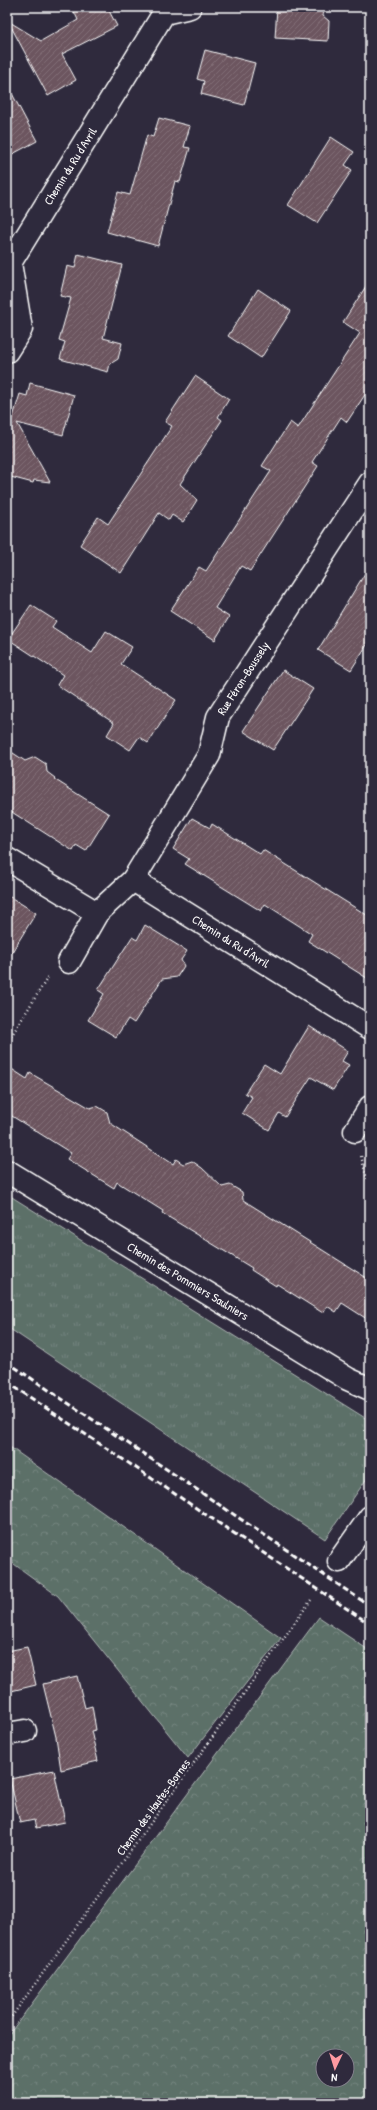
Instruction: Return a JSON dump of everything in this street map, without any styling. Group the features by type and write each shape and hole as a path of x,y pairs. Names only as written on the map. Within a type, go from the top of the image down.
{"street":[{"name":"Chemin du Ru d'Avril","path":"7,351 20,329 10,263 164,13 190,7"},
{"name":"Rue Féron-Boussely","path":"133,880 209,755 218,717 370,483"},
{"path":"7,859 98,913"},
{"name":"Chemin du Ru d'Avril","path":"133,880 370,1028"},
{"path":"69,962 98,913 133,880"},
{"path":"355,1131 370,1107"},
{"name":"Chemin des Pommiers Saulniers","path":"7,1171 348,1379 370,1389"},
{"path":"339,1561 370,1517"}],"path":[{"path":"7,1043 52,972 69,962"},
{"path":"355,1131 370,1190"},
{"name":"Chemin des Hautes-Bornes","path":"7,2023 312,1600"}],"green space":[{"path":"7,1194 370,1421 370,1474 325,1539 7,1327"},
{"path":"7,1445 281,1638 188,1758 58,1596 7,1559"},
{"path":"319,1617 370,1651 370,2103 7,2103 7,2037"}],"building":[{"path":"72,7 107,7 117,26 62,54 76,80 48,96 8,21 41,41 78,20"},
{"path":"277,7 324,7 323,16 329,21 328,41 275,38"},
{"path":"205,50 255,63 244,105 201,94 204,81 197,79"},
{"path":"7,84 37,141 7,157"},
{"path":"159,118 190,126 184,147 190,148 180,182 175,181 158,246 107,232 118,192 130,195 147,135 153,137"},
{"path":"331,137 354,152 345,165 352,170 317,223 288,205"},
{"path":"78,254 122,265 103,338 122,343 118,359 110,364 108,372 60,359 65,342 59,340 71,298 60,296 67,266 75,268"},
{"path":"370,280 370,387 347,422 341,417 312,462 318,466 250,571 241,566 215,608 229,617 215,640 170,611 199,567 206,571 271,471 262,466 290,422 298,428 360,333 343,322"},
{"path":"258,289 291,311 261,358 228,336"},
{"path":"195,376 229,399 218,417 222,420 180,484 197,500 183,522 172,515 169,520 159,513 121,573 80,545 98,517 108,524 172,426 165,422"},
{"path":"30,383 74,395 63,435 17,423 50,482 34,480 33,483 7,476 7,406 13,417 20,394 27,396"},
{"path":"370,565 370,640 351,670 318,650"},
{"path":"31,605 56,621 52,627 92,653 106,631 132,647 121,664 176,700 148,743 139,737 130,750 107,735 114,723 57,685 63,675 8,639"},
{"path":"283,670 313,689 273,750 243,731"},
{"path":"7,749 25,761 35,757 46,764 47,772 55,778 54,779 109,814 86,851 76,845 73,851 7,809"},
{"path":"192,818 210,828 212,824 260,854 263,850 370,917 370,980 308,941 312,934 265,904 261,911 185,864 189,859 173,849"},
{"path":"7,895 36,913 7,960"},
{"path":"145,925 187,951 181,960 184,966 177,977 162,979 134,1023 128,1019 116,1037 88,1020 104,994 98,990 132,937 137,940"},
{"path":"309,1026 348,1051 342,1061 349,1065 333,1090 311,1077 285,1117 279,1113 269,1130 242,1113 252,1097 245,1093 264,1064 280,1074"},
{"path":"7,1066 27,1079 30,1073 90,1108 97,1106 107,1112 110,1123 173,1164 176,1159 183,1164 192,1161 202,1168 222,1187 230,1185 242,1192 243,1200 370,1280 370,1321 342,1303 336,1312 327,1306 323,1313 277,1284 276,1286 251,1270 252,1268 162,1213 163,1211 117,1182 114,1188 67,1159 71,1153 7,1113"},
{"path":"27,1647 36,1685 7,1692 7,1651"},
{"path":"77,1676 85,1708 92,1706 96,1730 91,1731 98,1761 61,1770 56,1737 43,1684"},
{"path":"54,1770 65,1822 36,1828 34,1820 20,1823 10,1779"}],"railway":[{"path":"7,1362 370,1606"},
{"path":"7,1382 370,1624"}]}
